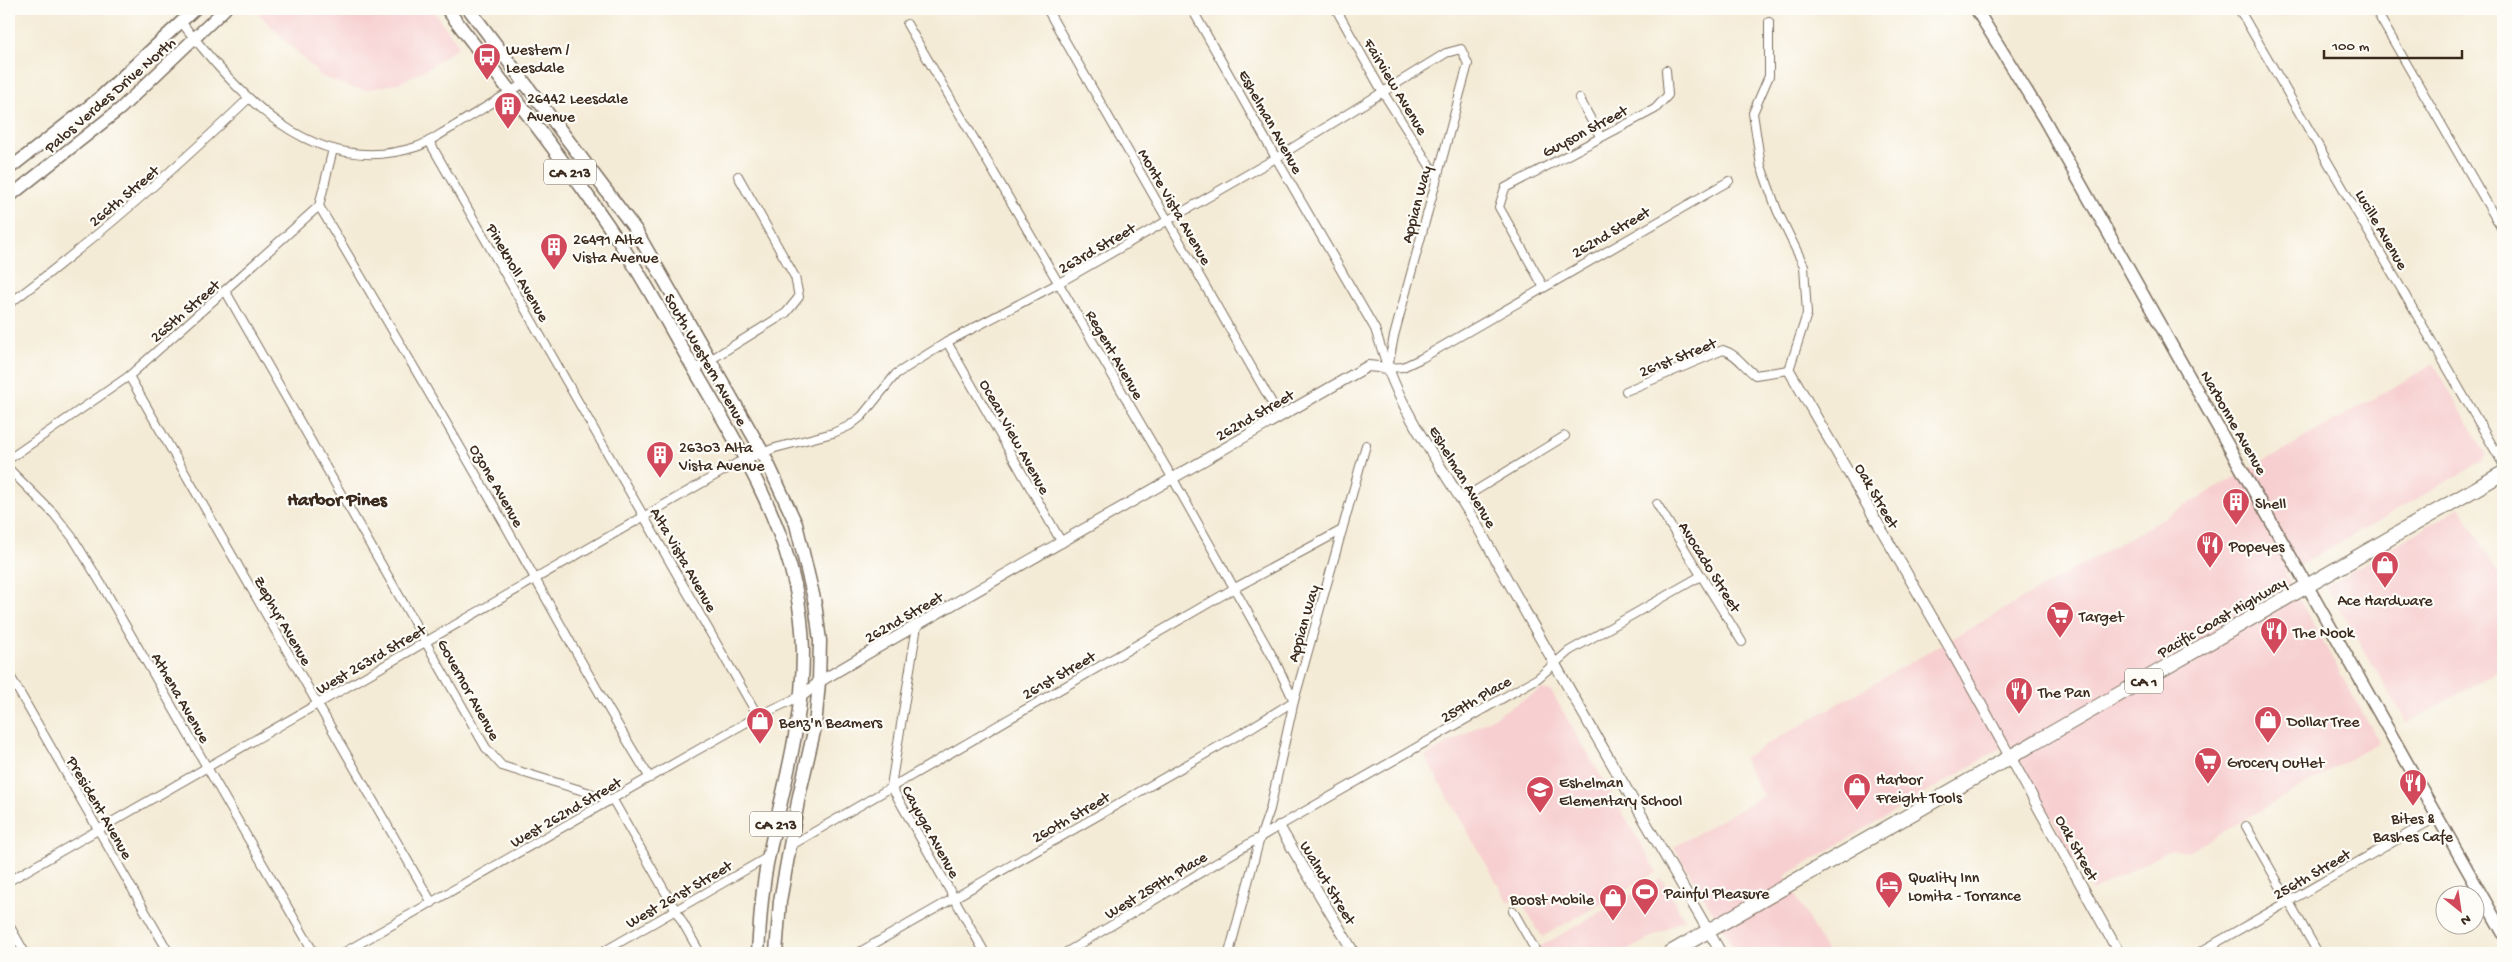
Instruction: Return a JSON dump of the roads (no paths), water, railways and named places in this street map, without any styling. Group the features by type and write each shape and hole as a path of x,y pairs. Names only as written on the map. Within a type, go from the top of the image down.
{"highway":[{"name":"Pacific Coast Highway","path":"1670,953 2503,473"}],"main road":[{"name":"Palos Verdes Drive North","path":"9,169 98,99 194,9"},
{"name":"Palos Verdes Drive North","path":"9,197 120,109 195,40 225,9"},
{"name":"South Western Avenue","path":"447,9 620,243 746,460 767,500 791,572 798,604 803,648 802,696 794,753 768,857 758,953"},
{"name":"South Western Avenue","path":"469,9 636,229 763,453 796,524 815,603 820,641 819,682 815,727 780,902 776,953"},
{"name":"Narbonne Avenue","path":"1976,9 2044,119 2503,933"}],"street":[{"name":"Monte Vista Avenue","path":"1047,9 1280,417"},
{"name":"Eshelman Avenue","path":"1192,9 1375,329 1394,384 1413,419 1462,499 1554,665 1721,953"},
{"name":"Fairview Avenue","path":"1336,9 1382,91 1437,178"},
{"name":"Lucille Avenue","path":"2239,9 2503,464"},
{"path":"2375,9 2503,231"},
{"path":"181,22 248,99 289,131 319,146 333,149 378,153 417,147 524,83"},
{"path":"1769,22 1768,76 1752,114 1761,166 1777,210 1804,266 1807,314 1789,370"},
{"name":"Regent Avenue","path":"907,24 1173,479 1275,661 1294,701"},
{"name":"263rd Street","path":"746,460 850,426 862,416 896,374 947,342 1060,283 1276,158 1446,53 1461,49"},
{"name":"Appian Way","path":"1388,368 1394,336 1468,64 1461,49"},
{"name":"Guyson Street","path":"1543,286 1499,206 1505,188 1663,102 1669,91 1666,70"},
{"path":"1579,98 1600,136"},
{"name":"266th Street","path":"9,304 62,263 162,180 248,99"},
{"name":"Pineknoll Avenue","path":"429,141 586,417"},
{"path":"319,206 333,149"},
{"path":"694,370 786,313 799,297 795,277 738,176"},
{"name":"262nd Street","path":"802,696 819,682 1368,366 1403,367 1422,358 1543,286 1729,181"},
{"name":"265th Street","path":"9,459 129,376 226,292 319,206"},
{"name":"Ozone Avenue","path":"319,206 384,314 579,660 650,778"},
{"name":"Governor Avenue","path":"226,292 486,748 502,766 613,800"},
{"name":"Ocean View Avenue","path":"947,342 1062,543"},
{"name":"261st Street","path":"1626,392 1723,350 1732,352 1743,366 1755,375 1789,370"},
{"name":"Oak Street","path":"1789,370 1947,643 2119,953"},
{"name":"Zephyr Avenue","path":"129,376 432,903"},
{"name":"Alta Vista Avenue","path":"586,417 645,515 758,716"},
{"path":"1462,499 1565,436"},
{"name":"Appian Way","path":"1229,953 1260,838 1270,809 1294,701 1366,445"},
{"name":"West 263rd Street","path":"9,881 645,515 746,460"},
{"name":"Athena Avenue","path":"9,469 54,514 73,538 105,590 314,953"},
{"name":"Avocado Street","path":"1657,504 1699,577 1714,595 1742,642"},
{"name":"261st Street","path":"790,846 1233,589 1342,530"},
{"name":"259th Place","path":"1260,838 1538,678 1569,650 1699,577"},
{"name":"Cayuga Avenue","path":"917,626 891,786 985,953"},
{"name":"President Avenue","path":"9,674 169,953"},
{"name":"West 262nd Street","path":"343,953 758,716 802,696"},
{"name":"260th Street","path":"861,952 1294,701"},
{"path":"613,800 700,953"},
{"path":"1270,809 1279,826"},
{"name":"256th Street","path":"2198,953 2437,817"},
{"name":"Walnut Street","path":"1279,826 1354,953"},
{"path":"2246,826 2318,953"},
{"name":"West 259th Place","path":"1065,953 1260,838"},
{"name":"West 261st Street","path":"601,953 768,857"},
{"path":"1513,911 1537,953"},
{"path":"9,926 24,953"}],"place":[{"name":"Western / Leesdale","path":"487,81"},
{"name":"26442 Leesdale Avenue","path":"508,130"},
{"name":"26491 Alta Vista Avenue","path":"554,271"},
{"name":"26303 Alta Vista Avenue","path":"660,479"},
{"name":"Shell","path":"2236,526"},
{"name":"Popeyes","path":"2210,569"},
{"name":"Ace Hardware","path":"2385,589"},
{"name":"Target","path":"2060,639"},
{"name":"The Nook","path":"2274,655"},
{"name":"The Pan","path":"2019,715"},
{"name":"Dollar Tree","path":"2268,744"},
{"name":"Benz'n Beamers","path":"760,745"},
{"name":"Grocery Outlet","path":"2208,785"},
{"name":"Bites & Bashes Cafe","path":"2413,807"},
{"name":"Harbor Freight Tools","path":"1857,811"},
{"name":"Eshelman Elementary School","path":"1540,814"},
{"name":"Quality Inn Lomita - Torrance","path":"1889,909"},
{"name":"Painful Pleasure","path":"1645,916"},
{"name":"Boost Mobile","path":"1613,922"}],"district":[{"name":"Harbor Pines","path":"337,498"}]}
